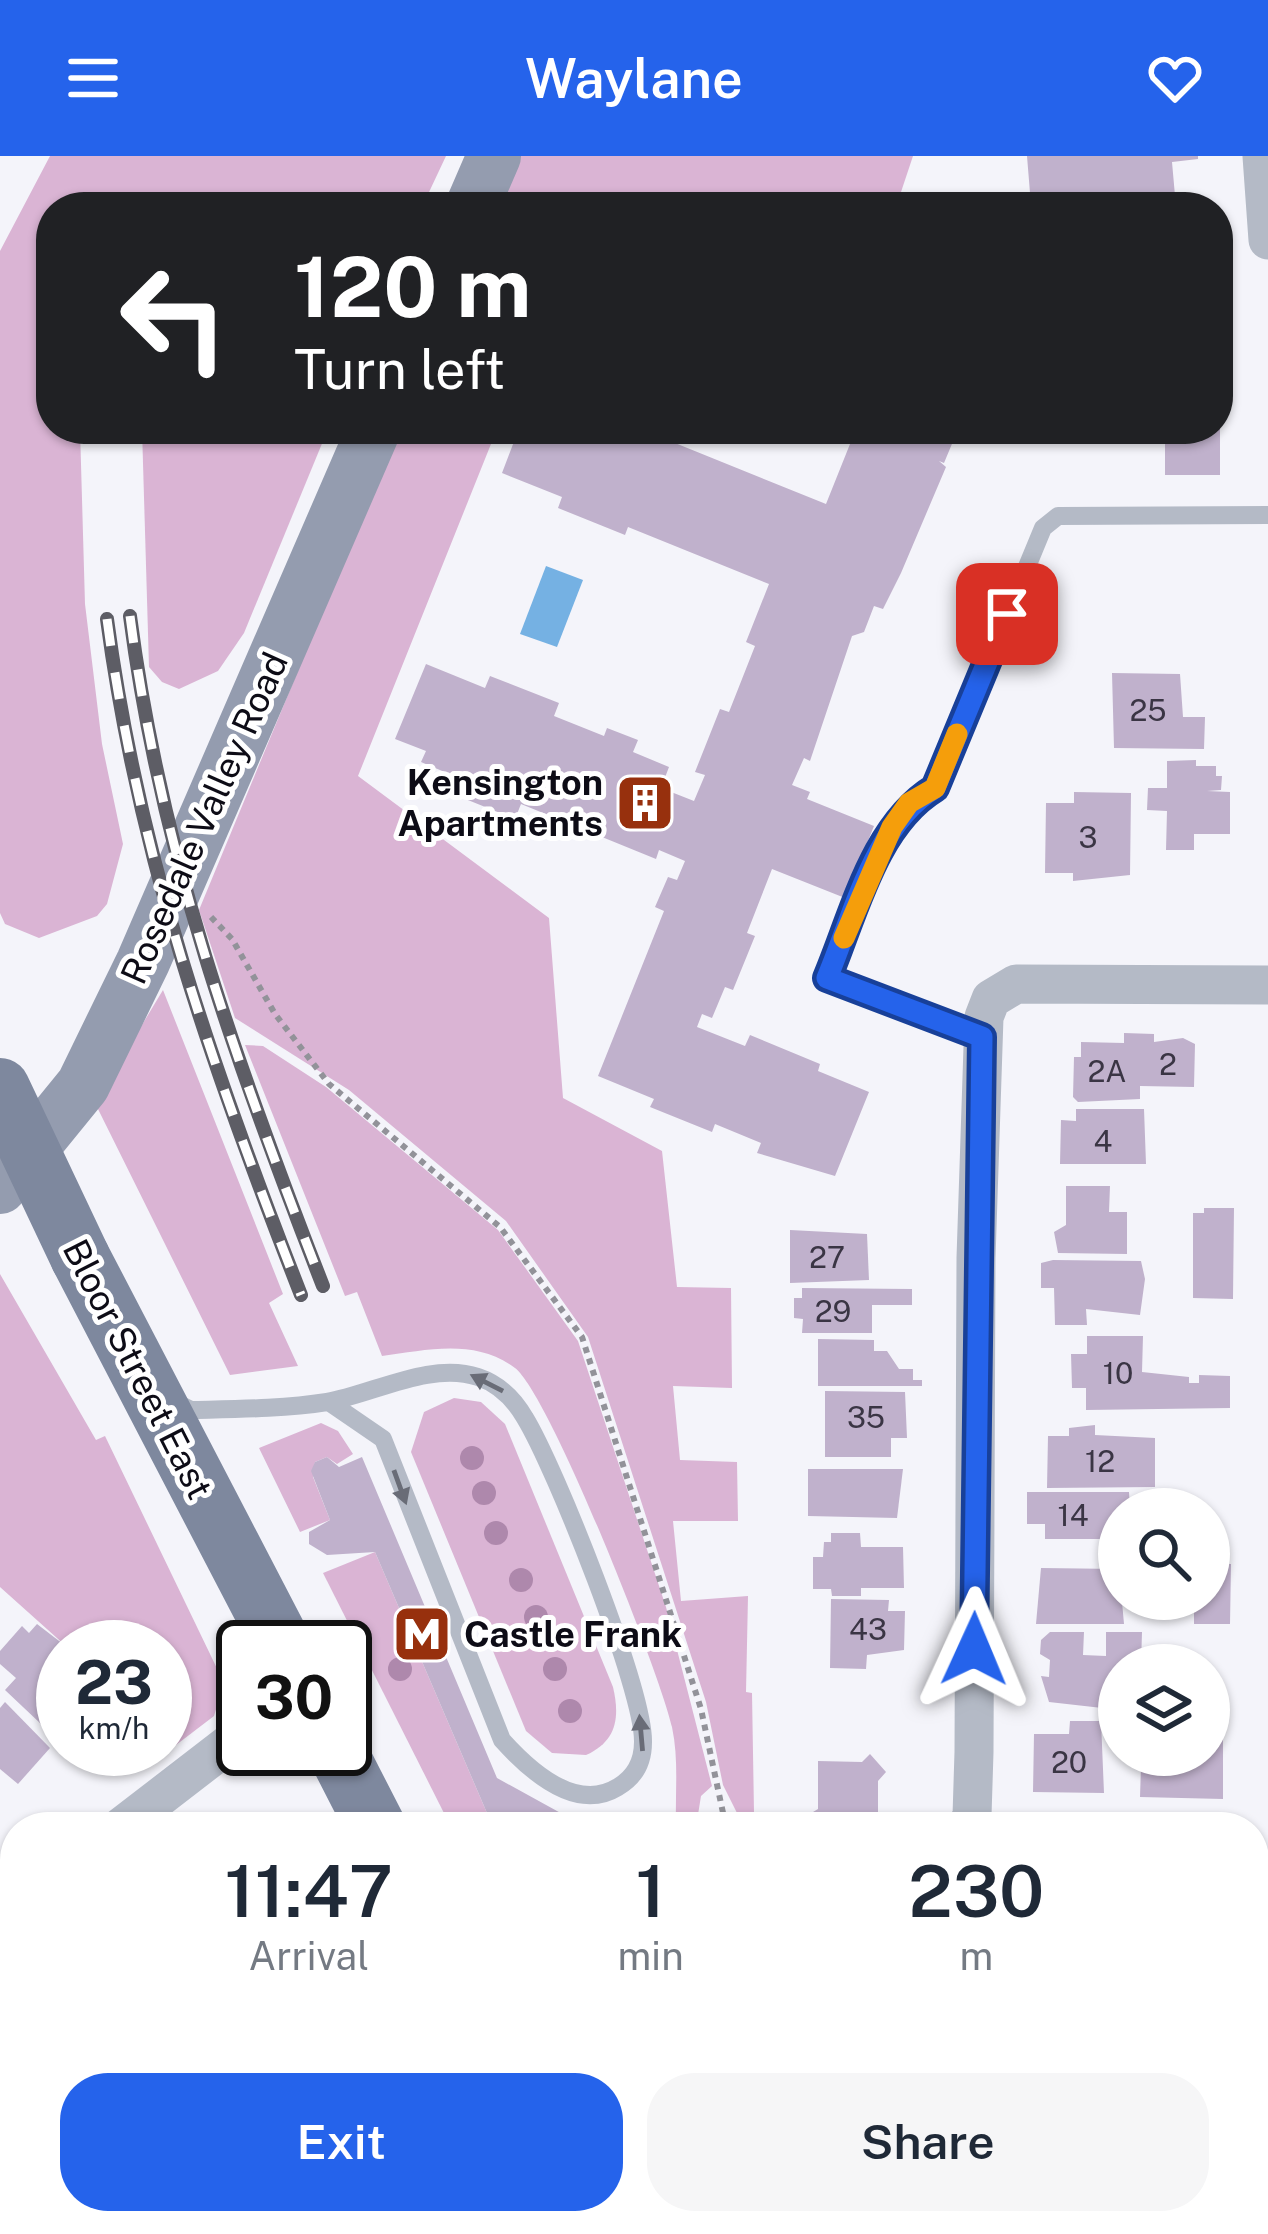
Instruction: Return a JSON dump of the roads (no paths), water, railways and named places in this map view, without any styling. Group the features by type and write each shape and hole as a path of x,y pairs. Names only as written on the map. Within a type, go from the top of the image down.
{"main road":[{"name":"Bloor Street East","path":"0,1088 144,1387 269,1620"},
{"path":"350,1776 368,1812"}],"street":[{"path":"478,192 494,156"},
{"path":"1262,156 1268,240"},
{"name":"Rosedale Valley Road","path":"0,1187 83,1085 178,883 368,444"},
{"path":"968,1812 974,1752 982,1037 991,999 1016,984 1268,985"},
{"path":"140,1812 216,1754"}],"lane":[{"path":"982,1037 827,978 892,827 909,803 935,788 1043,528 1058,516 1268,515"},
{"path":"144,1387 190,1410 328,1402 415,1378 471,1374 509,1395 537,1442 632,1679 644,1748 640,1766 624,1784 595,1796 573,1792 524,1764 502,1740 382,1439 328,1402"}],"water":[{"path":"546,566 583,580 557,647 520,634"}],"railway":[{"path":"130,616 161,790 182,874 260,1121 323,1286"},
{"path":"107,619 138,795 183,963 301,1295"}],"place":[{"name":"Kensington Apartments","path":"645,803"},
{"name":"Castle Frank","path":"422,1634"}]}
